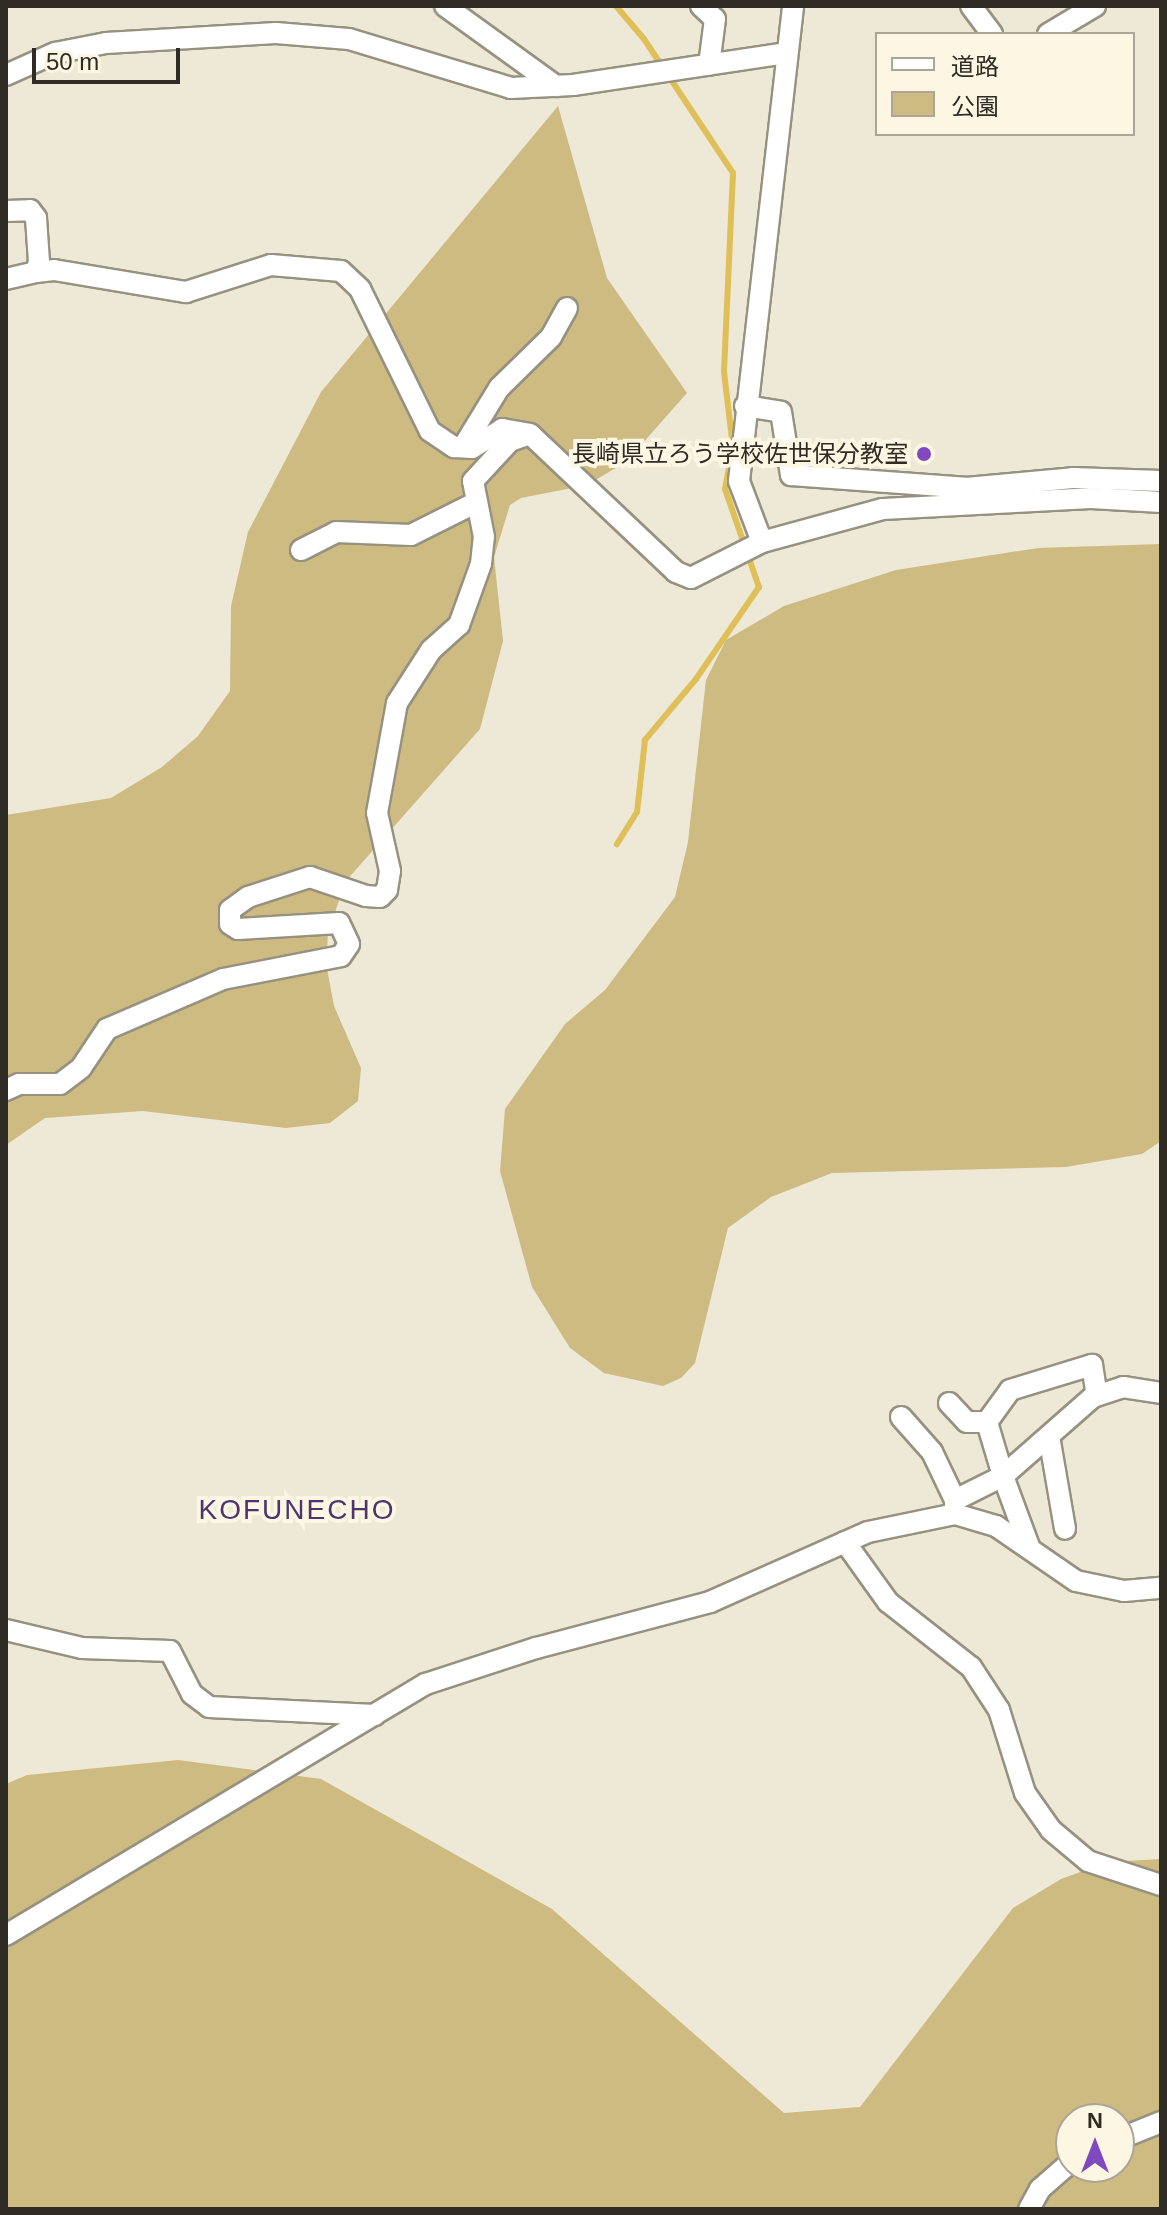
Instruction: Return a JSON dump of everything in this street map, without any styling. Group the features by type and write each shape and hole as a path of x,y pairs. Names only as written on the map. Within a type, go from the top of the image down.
{"street":[{"path":"445,6 556,86"},
{"path":"701,6 715,19 709,65"},
{"path":"757,545 739,481 745,406 793,6"},
{"path":"971,6 990,32"},
{"path":"1051,32 1095,6"},
{"path":"6,75 55,53 106,43 276,33 349,39 511,88 556,86 786,53"},
{"path":"6,211 30,210 36,218 36,272"},
{"path":"6,279 54,270 186,292 271,265 341,271 360,289 430,431 454,447 472,448 502,429 530,434 676,572 691,578 731,561 757,545 910,506 931,510 1091,498 1161,502"},
{"path":"463,447 499,388 551,337 567,308"},
{"path":"745,406 781,412 791,475 966,488 1073,478 1161,481"},
{"path":"6,1090 19,1084 60,1084 81,1068 107,1029 223,979 341,956 349,944 339,923 238,929 230,924 230,910 248,897 310,877 366,896 380,897 387,890 390,871 377,813 397,703 431,650 459,625 481,564 484,537 473,481 510,441 530,434"},
{"path":"301,550 336,532 411,535 475,503"},
{"path":"987,1422 1010,1390 1092,1365 1097,1396"},
{"path":"6,1935 426,1684 536,1648 710,1602 868,1532 955,1507 1003,1476 1097,1396 1123,1387 1161,1393"},
{"path":"949,1403 967,1422 987,1422"},
{"path":"901,1417 932,1452 955,1507 996,1526 1076,1581 1124,1591 1161,1588"},
{"path":"987,1422 1030,1549"},
{"path":"1049,1436 1065,1529"},
{"path":"845,1542 888,1602 971,1667 999,1710 1025,1793 1051,1830 1088,1861 1161,1885"},
{"path":"6,1630 82,1648 170,1651 192,1694 209,1707 375,1715"},
{"path":"1135,2133 1161,2122"},
{"path":"1029,2209 1040,2189 1055,2176"}],"green space":[{"path":"558,106 607,278 687,393 626,462 587,485 521,498 510,505 494,557 503,641 480,729 345,882 328,934 326,963 334,1006 361,1068 358,1101 330,1123 286,1128 143,1111 45,1118 6,1145 6,815 111,798 162,767 198,736 230,691 231,606 248,532 321,392"},
{"path":"1161,544 1161,1141 1142,1154 1066,1167 832,1173 771,1197 728,1228 695,1363 681,1378 663,1386 604,1373 570,1348 532,1287 500,1171 505,1109 565,1024 605,990 675,897 688,842 706,680 726,640 784,606 896,570 1038,548"},
{"path":"178,1760 321,1779 552,1909 784,2113 860,2107 1013,1908 1061,1879 1108,1862 1161,1859 1161,2209 6,2209 6,1784 27,1775"}],"waterway":[{"path":"616,6 644,39 733,173 724,372 733,447 725,489 759,587 696,679 645,740 637,812 617,844"}],"place":[{"name":"長崎県立ろう学校佐世保分教室","path":"924,454"}],"district":[{"name":"KOFUNECHO","path":"297,1510"}]}
